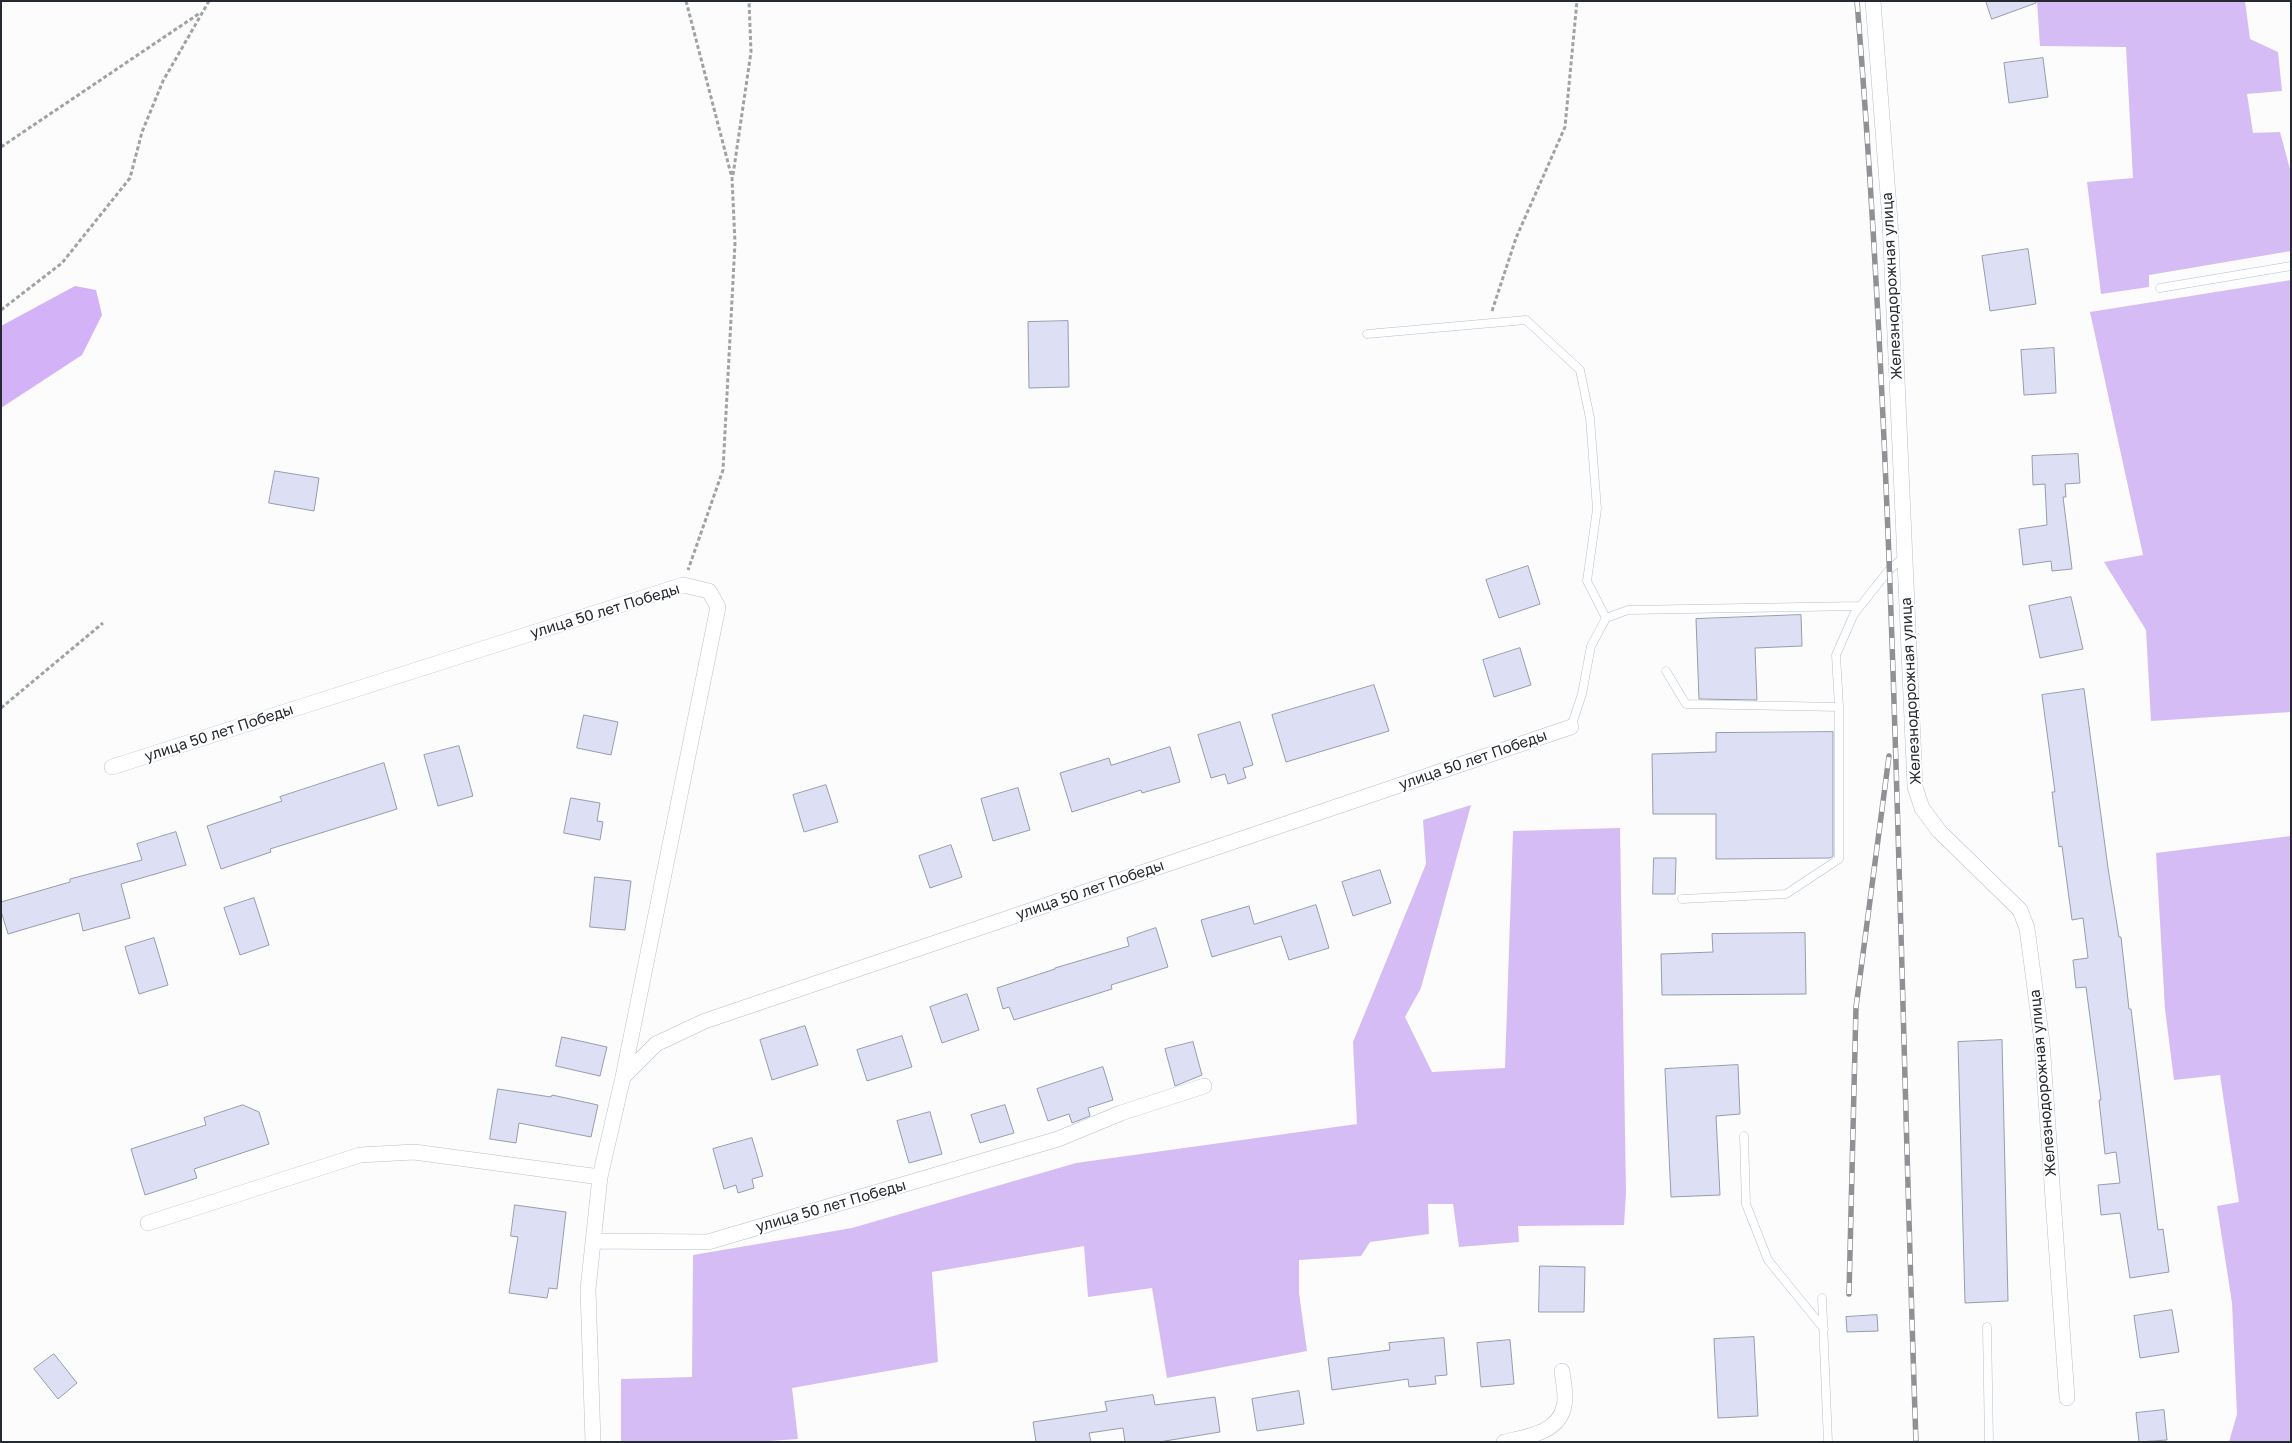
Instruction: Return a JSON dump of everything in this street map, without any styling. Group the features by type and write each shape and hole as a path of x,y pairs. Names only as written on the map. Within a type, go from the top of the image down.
{"street":[{"name":"Железнодорожная улица","path":"1873,1 1890,220 1914,787 1922,808 1940,831 2020,910 2027,928 2042,1042 2067,1398"},
{"name":"улица 50 лет Победы","path":"112,767 683,585 709,592 718,607 623,1077 600,1177 588,1289 593,1442"},
{"name":"улица 50 лет Победы","path":"623,1077 656,1044 705,1021 1571,727"},
{"name":"улица 50 лет Победы","path":"593,1240 708,1242 1058,1139 1120,1113 1204,1086"},
{"path":"148,1222 360,1155 414,1152 600,1177"},
{"path":"1504,1442 1536,1436 1556,1423 1564,1406 1562,1371"}],"lane":[{"path":"2160,288 2291,266"},
{"path":"1367,334 1526,320 1580,370 1590,418 1597,509 1587,581 1606,618"},
{"path":"1682,899 1786,894 1839,859 1839,707 1836,655 1854,614 1889,570 1904,556"},
{"path":"1571,727 1582,694 1591,646 1606,618 1628,610 1860,606"},
{"path":"1666,670 1686,704 1839,707"},
{"path":"1744,1136 1746,1204 1768,1260 1824,1329"},
{"path":"1822,1298 1828,1442"},
{"path":"1987,1327 1989,1442"}],"path":[{"path":"1,310 62,263 130,178 142,132 163,81 209,1"},
{"path":"686,1 732,178"},
{"path":"683,585 723,470 735,243 732,178 751,52 749,1"},
{"path":"1488,324 1516,238 1564,127 1577,1"},
{"path":"1,146 202,12"},
{"path":"1,708 103,622"}],"shaded area":[{"path":"2037,1 2245,1 2250,39 2278,52 2282,91 2247,94 2253,133 2280,132 2291,173 2291,251 2149,275 2149,287 2101,294 2087,182 2133,178 2126,47 2040,46"},
{"path":"2291,280 2291,712 2151,721 2146,630 2104,562 2143,555 2090,312"},
{"path":"75,286 96,290 102,315 82,355 1,408 1,326"},
{"path":"1471,805 1421,988 1405,1017 1432,1072 1505,1068 1513,831 1620,828 1626,1192 1624,1225 1518,1226 1519,1242 1459,1247 1453,1204 1428,1204 1429,1234 1370,1242 1361,1256 1299,1260 1299,1293 1307,1351 1167,1378 1152,1288 1088,1297 1084,1246 932,1272 938,1362 792,1388 798,1439 755,1442 621,1442 621,1379 692,1377 693,1255 852,1228 1076,1163 1357,1124 1353,1042 1426,864 1423,820"},
{"path":"2291,836 2291,1442 2229,1442 2237,1414 2232,1303 2217,1206 2239,1202 2220,1075 2174,1080 2165,1009 2156,853"}],"building":[{"path":"1986,1 2036,1 2036,3 1992,19"},
{"path":"2043,58 2048,97 2009,103 2004,63"},
{"path":"2028,249 2036,304 1990,311 1982,256"},
{"path":"1068,321 1069,387 1029,388 1028,322"},
{"path":"2054,348 2056,393 2024,395 2021,350"},
{"path":"2078,454 2080,483 2065,484 2066,497 2063,497 2072,569 2052,571 2051,561 2023,565 2019,529 2047,525 2045,484 2033,485 2032,456"},
{"path":"275,471 319,478 314,511 269,503"},
{"path":"1528,566 1540,604 1499,618 1486,580"},
{"path":"2071,597 2083,649 2040,658 2029,606"},
{"path":"1801,615 1802,646 1755,648 1757,700 1699,699 1696,619"},
{"path":"1520,648 1531,685 1494,697 1483,660"},
{"path":"1374,685 1389,731 1286,762 1272,715"},
{"path":"2084,689 2108,868 2119,937 2121,937 2129,1009 2131,1009 2158,1230 2163,1229 2169,1272 2130,1278 2120,1213 2101,1215 2098,1185 2120,1183 2116,1152 2105,1154 2099,1100 2101,1100 2086,987 2076,988 2073,960 2088,958 2083,918 2072,920 2062,846 2059,847 2052,792 2055,792 2042,695"},
{"path":"584,715 618,722 611,755 577,748"},
{"path":"1240,722 1253,765 1243,768 1246,778 1228,784 1225,774 1211,778 1198,735"},
{"path":"1833,732 1833,856 1830,858 1716,859 1716,814 1653,814 1652,754 1716,752 1716,733"},
{"path":"459,746 473,796 438,806 424,755"},
{"path":"1170,747 1180,782 1142,793 1141,790 1072,812 1060,773 1109,758 1111,765"},
{"path":"384,763 397,809 270,849 271,852 221,869 207,826 282,801 280,797"},
{"path":"826,785 838,822 804,832 793,795"},
{"path":"1018,788 1030,830 993,841 981,799"},
{"path":"571,798 600,803 597,821 603,822 600,840 564,833"},
{"path":"176,832 186,865 121,884 130,918 83,931 79,913 8,934 1,911 1,902 70,882 70,879 142,860 137,844"},
{"path":"951,845 962,877 930,888 919,856"},
{"path":"1654,858 1676,858 1675,894 1653,894"},
{"path":"1380,870 1391,903 1353,916 1342,882"},
{"path":"595,877 631,881 625,930 590,927"},
{"path":"254,898 269,945 240,955 224,908"},
{"path":"1316,905 1329,948 1289,960 1281,936 1212,957 1201,920 1249,906 1254,924"},
{"path":"1156,928 1168,967 1111,985 1112,989 1014,1020 1009,1007 1003,1009 997,988 1129,946 1127,938"},
{"path":"1805,933 1806,994 1662,995 1661,954 1713,952 1712,934"},
{"path":"154,938 168,985 139,994 125,947"},
{"path":"967,994 979,1030 942,1043 930,1007"},
{"path":"805,1026 818,1065 772,1080 760,1040"},
{"path":"902,1036 912,1067 867,1081 857,1050"},
{"path":"562,1037 607,1047 600,1076 556,1066"},
{"path":"2002,1040 2008,1301 1965,1303 1958,1042"},
{"path":"1193,1042 1202,1075 1175,1086 1165,1049"},
{"path":"1738,1065 1740,1114 1716,1116 1720,1195 1671,1197 1665,1069"},
{"path":"1103,1067 1113,1100 1088,1108 1090,1116 1072,1123 1069,1114 1048,1121 1037,1089"},
{"path":"498,1089 551,1097 552,1095 598,1105 591,1137 519,1123 516,1143 490,1139"},
{"path":"243,1105 259,1112 269,1144 194,1169 197,1178 145,1195 131,1149 206,1125 204,1118"},
{"path":"1005,1105 1014,1133 980,1143 971,1115"},
{"path":"930,1112 942,1154 909,1163 897,1121"},
{"path":"752,1138 763,1176 752,1179 754,1188 738,1193 736,1185 724,1189 713,1149"},
{"path":"515,1205 566,1212 557,1289 549,1288 547,1298 509,1293 518,1237 511,1236"},
{"path":"1540,1266 1585,1267 1584,1312 1539,1312"},
{"path":"2172,1310 2179,1352 2140,1358 2134,1316"},
{"path":"1877,1315 1878,1331 1847,1332 1846,1317"},
{"path":"1754,1337 1758,1416 1718,1418 1714,1339"},
{"path":"1444,1338 1447,1375 1435,1376 1436,1384 1409,1387 1408,1379 1332,1390 1328,1358 1390,1350 1389,1343"},
{"path":"1510,1340 1514,1384 1481,1387 1477,1343"},
{"path":"54,1354 77,1383 58,1399 34,1369"},
{"path":"1299,1391 1304,1424 1257,1431 1252,1399"},
{"path":"1153,1395 1155,1405 1215,1397 1220,1432 1159,1442 1125,1442 1123,1428 1089,1433 1091,1442 1036,1442 1033,1422 1107,1411 1105,1402"},
{"path":"2164,1410 2167,1440 2139,1442 2136,1413"}],"railway":[{"path":"1857,1 1870,181 1888,541 1916,1442"},
{"path":"1849,1294 1856,1007 1889,756"}]}
